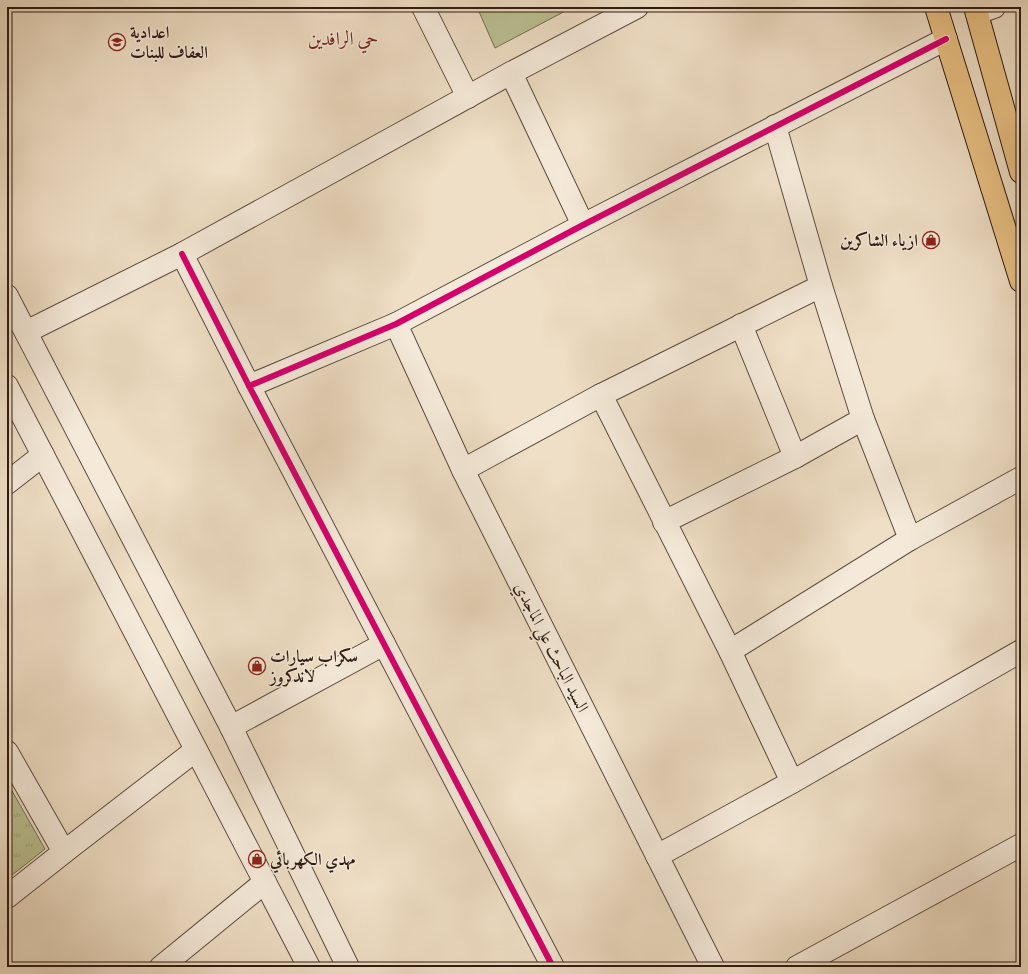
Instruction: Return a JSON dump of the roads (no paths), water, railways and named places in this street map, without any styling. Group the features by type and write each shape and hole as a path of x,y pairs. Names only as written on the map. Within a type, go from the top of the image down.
{"main road":[{"path":"936,7 1021,281"},
{"path":"982,9 1021,172"}],"street":[{"path":"423,7 468,97"},
{"path":"26,332 182,254 511,73 637,7"},
{"path":"249,386 396,324 583,225 946,39"},
{"path":"511,73 583,225"},
{"path":"775,126 821,286 863,418 910,540"},
{"path":"182,254 249,386 553,967"},
{"path":"463,470 601,395 821,286"},
{"path":"7,296 231,727 348,967"},
{"name":"السيد الباحث علي الماجدي","path":"396,324 463,470 713,967"},
{"path":"741,325 794,457"},
{"path":"7,386 309,967"},
{"path":"601,395 730,651 792,782"},
{"path":"664,522 794,457 863,418"},
{"path":"7,483 43,455"},
{"path":"730,651 910,540 1021,478"},
{"path":"231,727 384,644"},
{"path":"657,856 792,782 1021,651"},
{"path":"7,897 196,750"},
{"path":"7,752 64,852"},
{"path":"797,967 1021,845"},
{"path":"161,967 265,882"}],"place":[{"name":"اعدادية العفاف للبنات","path":"117,42"},
{"name":"ازياء الشاكرين","path":"931,240"},
{"name":"سكراب سيارات لاندكروز","path":"257,666"},
{"name":"مهدي الكهربائي","path":"257,859"}],"district":[{"name":"حي الرافدين","path":"343,38"}]}
